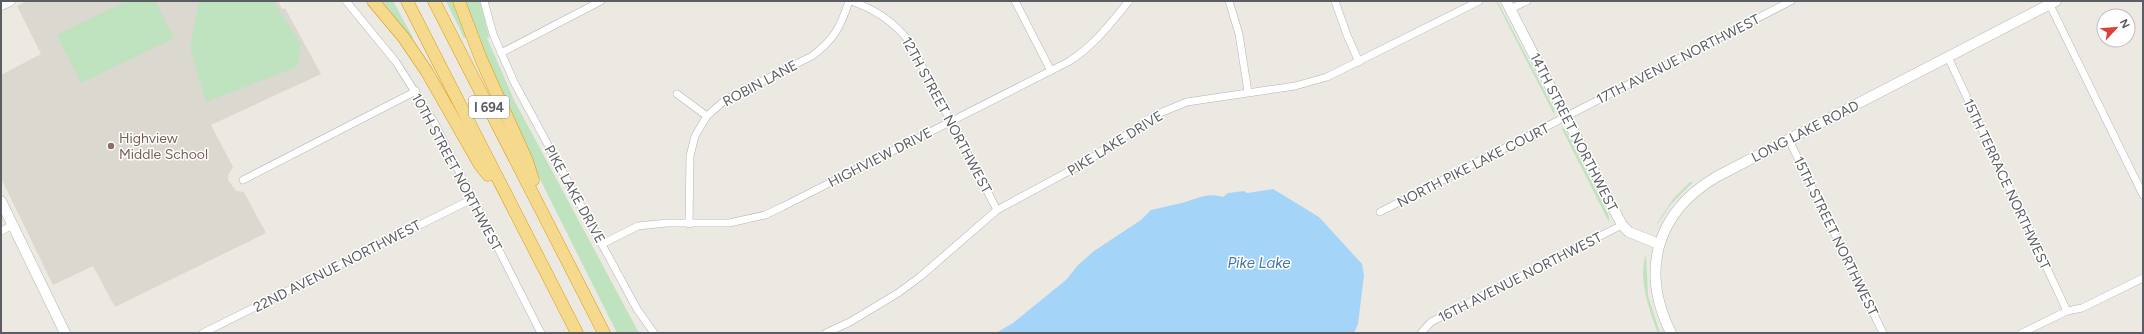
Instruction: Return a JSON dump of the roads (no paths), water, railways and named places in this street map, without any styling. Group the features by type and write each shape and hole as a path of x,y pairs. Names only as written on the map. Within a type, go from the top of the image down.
{"highway":[{"path":"373,1 427,72 480,166 503,193"},
{"name":"I 694","path":"407,1 503,193 577,333"},
{"name":"I 694","path":"434,1 604,333"},
{"path":"459,1 489,78 527,162 544,214"}],"street":[{"path":"1,6 10,1"},
{"name":"10TH STREET NORTHWEST","path":"346,1 396,62 416,91 434,122 541,333"},
{"name":"PIKE LAKE DRIVE","path":"484,1 493,34 514,82 646,324 654,333"},
{"path":"501,53 601,1"},
{"name":"ROBIN LANE","path":"689,224 690,156 695,136 707,116 725,100 812,56 821,49 837,32 850,1"},
{"name":"12TH STREET NORTHWEST","path":"850,1 882,15 900,30 912,45 997,210"},
{"path":"1014,1 1050,71"},
{"name":"HIGHVIEW DRIVE","path":"602,244 638,226 653,223 729,223 764,215 1050,71 1090,46 1102,34 1129,1"},
{"path":"1229,1 1239,34 1248,92"},
{"path":"1335,1 1347,35 1359,62"},
{"name":"PIKE LAKE DRIVE","path":"826,333 850,322 898,293 921,276 997,210 1086,162 1155,115 1187,102 1327,77 1478,1"},
{"path":"1508,5 1527,1"},
{"name":"17TH AVENUE NORTHWEST","path":"1566,117 1791,1"},
{"path":"2052,2 2143,195"},
{"name":"LONG LAKE ROAD","path":"1671,333 1662,312 1655,284 1655,271 1659,244 1672,216 1694,191 1716,177 2052,2"},
{"name":"14TH STREET NORTHWEST","path":"1508,5 1622,225 1634,235 1659,244"},
{"name":"15TH TERRACE NORTHWEST","path":"1948,57 2067,311"},
{"path":"243,180 416,91"},
{"path":"677,94 707,116"},
{"name":"NORTH PIKE LAKE COURT","path":"1380,212 1566,117"},
{"name":"15TH STREET NORTHWEST","path":"1789,140 1884,333"},
{"name":"22ND AVENUE NORTHWEST","path":"203,333 472,199"},
{"path":"1,201 65,333"},
{"path":"1,231 13,225"},
{"name":"16TH AVENUE NORTHWEST","path":"1421,332 1431,322 1622,225"},
{"path":"2022,333 2067,311 2082,308 2143,278"}],"water":[{"name":"Pike Lake","path":"1273,189 1319,217 1362,264 1364,275 1358,324 1354,333 996,333 1013,323 1066,280 1078,265 1094,251 1141,220 1151,210 1212,195 1223,197 1228,193 1244,191 1247,193"}],"place":[{"name":"Highview Middle School","path":"111,146"}]}
